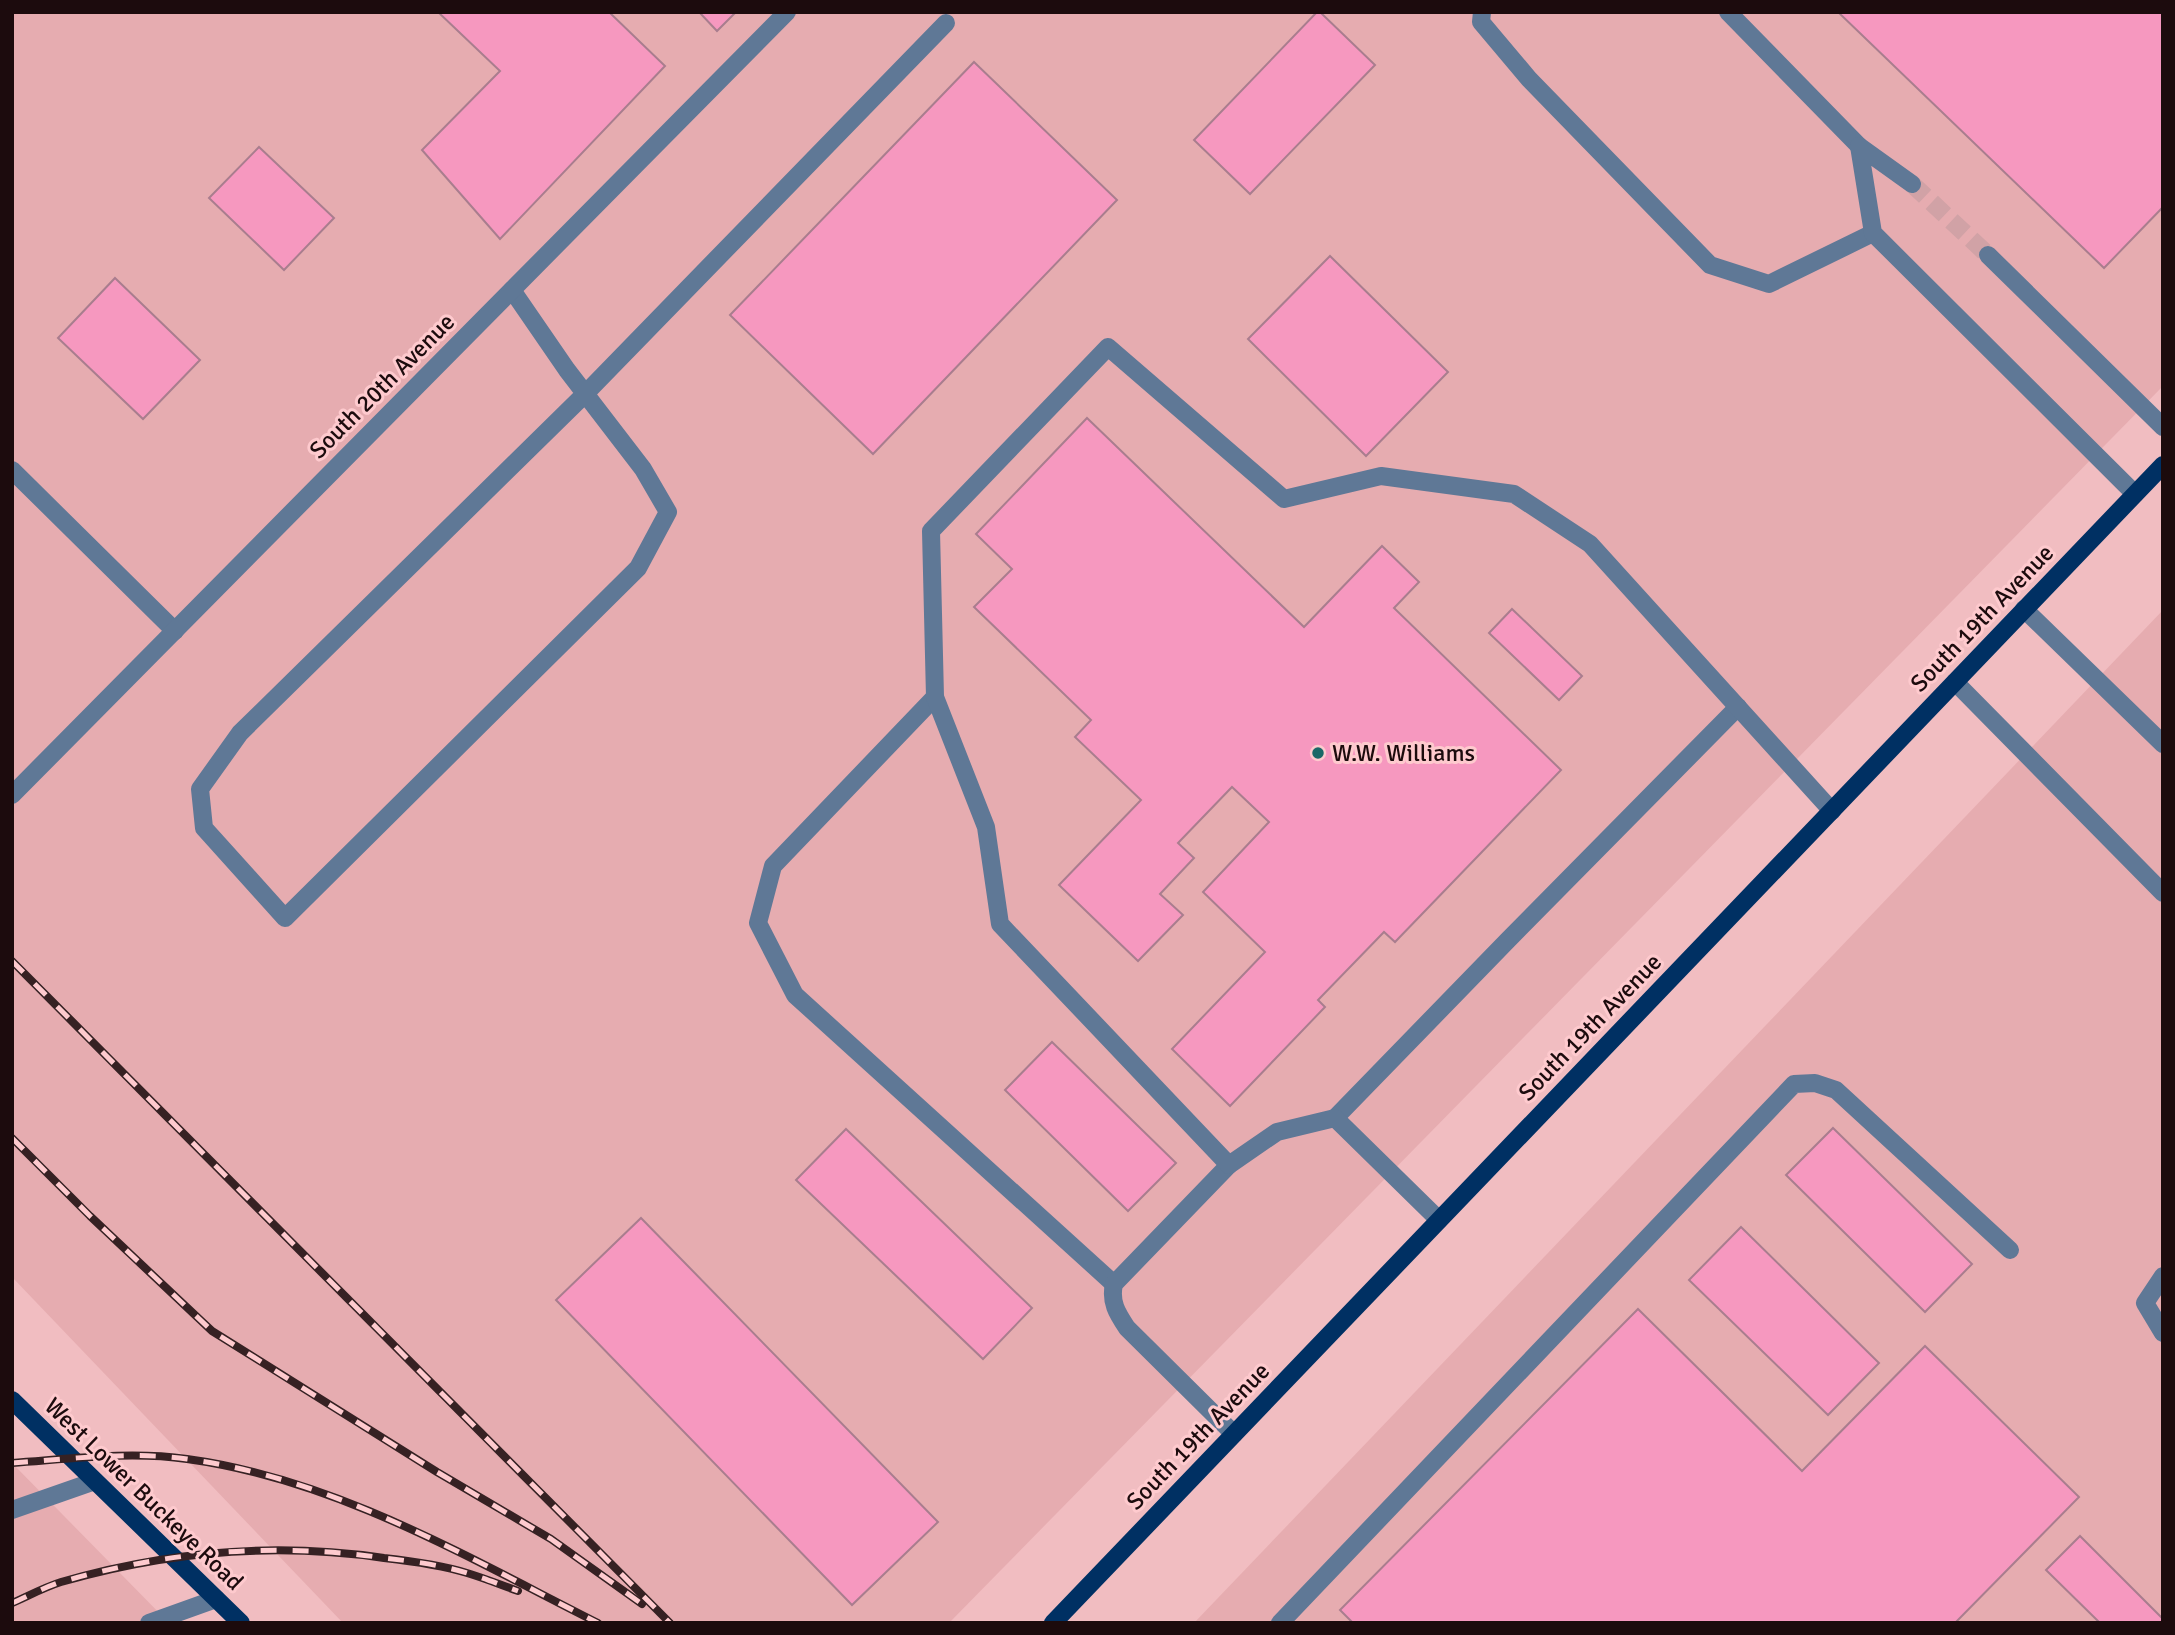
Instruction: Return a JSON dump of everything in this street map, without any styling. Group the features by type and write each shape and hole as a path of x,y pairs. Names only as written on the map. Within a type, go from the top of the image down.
{"main road":[{"name":"South 19th Avenue","path":"1053,1623 2163,465"},
{"name":"West Lower Buckeye Road","path":"12,1400 241,1623"}],"street":[{"name":"South 20th Avenue","path":"12,795 787,12"},
{"path":"1482,12 1481,22 1529,79 1710,265 1769,284 1873,233"},
{"path":"1728,12 1859,146 1912,184"},
{"path":"512,290 585,394 643,469 668,512 638,568 285,918 204,828 200,789 240,733 585,394 946,23"},
{"path":"1859,146 1873,233 2136,494"},
{"path":"1988,255 2163,428"},
{"path":"1229,1165 1000,924 986,827 935,697 931,531 1108,347 1284,499 1381,476 1514,494 1590,544 1832,811"},
{"path":"12,470 175,631"},
{"path":"2024,609 2163,744"},
{"path":"1955,682 2163,893"},
{"path":"935,697 773,866 758,923 794,995 1114,1284"},
{"path":"1234,1434 1127,1328 1115,1309 1112,1295 1114,1284 1229,1165 1277,1132 1335,1118 1738,707"},
{"path":"1279,1623 1794,1084 1815,1083 1836,1090 2010,1250"},
{"path":"1335,1118 1439,1220"},
{"path":"2163,1276 2146,1303 2163,1332"},
{"path":"12,1510 95,1481"},
{"path":"149,1623 216,1599"}],"shaded area":[{"path":"12,12 2163,12 2163,386 949,1623 343,1623 12,1277"},
{"path":"2163,610 2163,1623 1194,1623"},
{"path":"12,1463 169,1623 12,1623"}],"building":[{"path":"438,12 609,12 665,66 500,239 422,150 500,71"},
{"path":"699,12 736,12 717,31"},
{"path":"1317,12 1375,65 1250,194 1194,140"},
{"path":"1838,12 2163,12 2163,207 2104,268"},
{"path":"974,62 1117,200 873,454 730,315"},
{"path":"259,147 334,218 284,270 209,198"},
{"path":"1330,256 1448,372 1366,456 1248,339"},
{"path":"115,278 200,360 143,419 58,338"},
{"name":"W.W. Williams","path":"1087,418 1304,627 1382,546 1419,582 1394,608 1561,770 1395,942 1384,932 1318,1000 1325,1007 1230,1106 1172,1049 1265,952 1203,892 1269,822 1232,787 1178,843 1194,858 1160,894 1183,915 1138,961 1059,885 1141,800 1075,737 1091,720 974,607 1012,569 976,534"},
{"path":"1512,609 1582,676 1559,700 1489,633"},
{"path":"1052,1042 1176,1163 1128,1211 1005,1090"},
{"path":"1833,1128 1972,1264 1925,1312 1786,1175"},
{"path":"846,1129 1032,1308 983,1359 796,1180"},
{"path":"641,1218 938,1522 852,1605 556,1300"},
{"path":"1741,1227 1879,1363 1828,1415 1689,1280"},
{"path":"1638,1309 1802,1471 1925,1346 2079,1497 1955,1623 1353,1623 1340,1610"},
{"path":"2080,1536 2163,1619 2163,1623 2100,1623 2046,1570"}],"tunnel":[{"path":"1912,184 1988,255"}],"railway":[{"path":"12,961 670,1623"},
{"path":"12,1138 212,1331 437,1472 551,1539 642,1604"},
{"path":"12,1463 100,1456 143,1456 187,1459 242,1469 348,1502 399,1524 598,1623"},
{"path":"12,1603 61,1582 101,1571 181,1557 262,1550 343,1553 426,1564 467,1573 518,1591"}],"place":[{"name":"W.W. Williams","path":"1318,753"}]}
